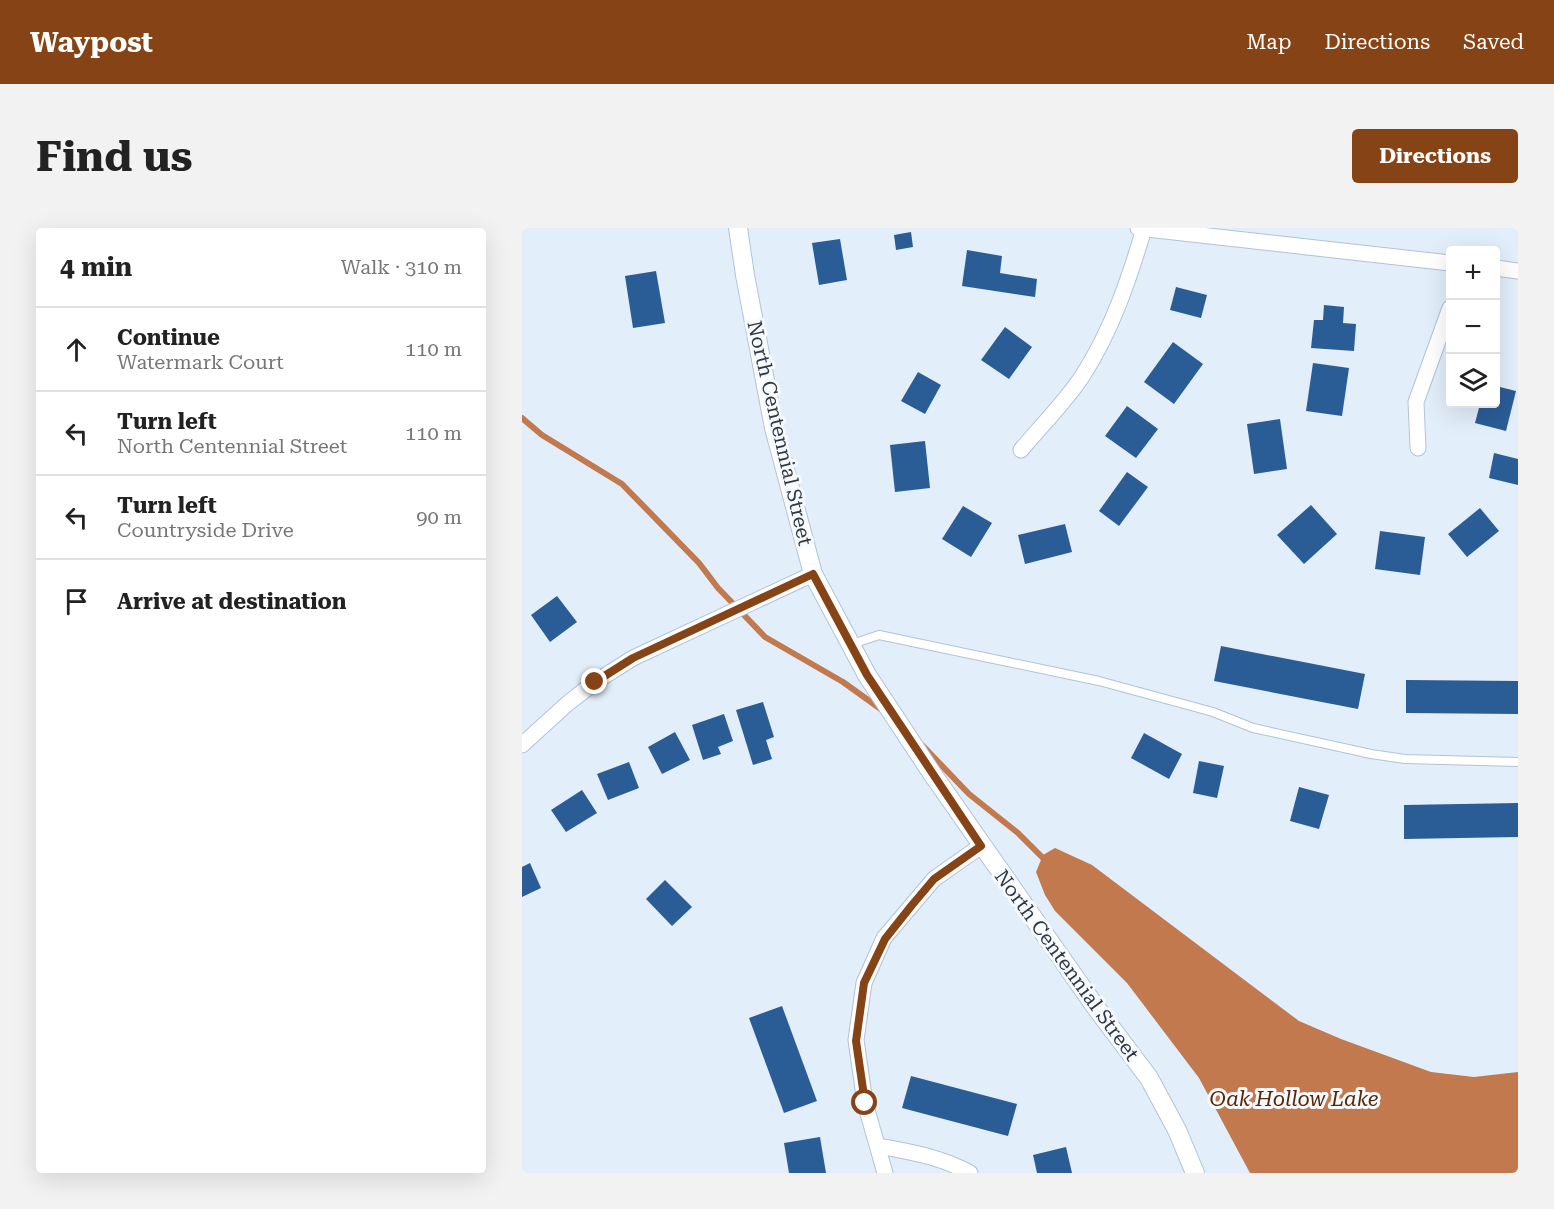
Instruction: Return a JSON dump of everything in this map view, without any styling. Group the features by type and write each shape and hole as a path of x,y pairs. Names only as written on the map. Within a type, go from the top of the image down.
{"street":[{"name":"North Centennial Street","path":"738,228 774,428 813,574 867,675 981,846 1149,1078 1177,1130 1195,1173"},
{"path":"1138,228 1446,263"},
{"path":"1021,450 1082,376 1097,350 1129,279 1144,229"},
{"path":"1500,269 1518,271"},
{"path":"1418,448 1416,402 1446,319"},
{"path":"522,745 595,682 633,658 813,574"},
{"path":"885,1173 865,1103 856,1041 864,983 885,939 934,879 981,846"},
{"path":"879,1146 919,1154 958,1166 970,1173"}],"lane":[{"path":"851,645 879,635 991,658 1099,681 1213,712 1253,728 1371,754 1405,759 1518,762"}],"water":[{"name":"Oak Hollow Lake","path":"1055,848 1092,865 1299,1021 1431,1072 1474,1077 1518,1072 1518,1173 1250,1173 1199,1078 1127,983 1055,911 1045,895 1036,872 1043,855"}],"building":[{"path":"911,232 913,247 896,250 894,235"},
{"path":"840,239 847,280 819,285 812,243"},
{"path":"967,250 1002,256 1000,273 1037,279 1035,297 962,286"},
{"path":"656,271 665,323 633,328 625,276"},
{"path":"1176,287 1207,295 1201,318 1170,310"},
{"path":"1324,305 1344,307 1343,323 1356,324 1354,351 1311,348 1314,320 1323,320"},
{"path":"1005,327 1032,347 1009,379 981,360"},
{"path":"1173,342 1203,364 1174,404 1144,382"},
{"path":"1313,363 1349,368 1342,416 1306,411"},
{"path":"918,372 941,385 925,414 901,401"},
{"path":"1500,387 1516,391 1506,431 1475,423 1479,408 1500,408"},
{"path":"1127,406 1158,429 1136,458 1105,436"},
{"path":"1280,419 1287,469 1254,474 1247,424"},
{"path":"925,441 930,488 895,492 890,445"},
{"path":"1494,453 1518,459 1518,485 1489,478"},
{"path":"1127,472 1148,487 1119,526 1099,511"},
{"path":"1311,505 1337,534 1304,564 1277,535"},
{"path":"963,506 992,523 971,557 942,539"},
{"path":"1480,508 1499,531 1467,557 1448,534"},
{"path":"1065,524 1072,552 1025,564 1018,535"},
{"path":"1380,531 1425,537 1420,575 1375,569"},
{"path":"557,596 577,622 550,642 531,615"},
{"path":"1221,646 1365,674 1358,709 1214,681"},
{"path":"1406,680 1518,681 1518,714 1406,713"},
{"path":"763,702 774,737 766,740 772,759 753,765 736,710"},
{"path":"724,714 733,741 718,747 721,754 703,760 692,725"},
{"path":"675,732 690,760 662,774 648,747"},
{"path":"1144,733 1182,754 1169,779 1131,758"},
{"path":"1199,761 1224,766 1217,798 1193,793"},
{"path":"629,762 639,788 608,800 597,774"},
{"path":"1299,787 1329,795 1319,829 1290,821"},
{"path":"582,790 597,813 566,832 551,810"},
{"path":"1518,803 1518,837 1404,839 1404,805"},
{"path":"530,863 541,888 522,897 522,867"},
{"path":"665,880 692,907 672,926 646,899"},
{"path":"782,1006 817,1101 784,1113 749,1018"},
{"path":"911,1076 1017,1104 1008,1136 902,1108"},
{"path":"820,1137 826,1173 789,1173 784,1143"},
{"path":"1066,1147 1072,1173 1037,1173 1033,1155"}],"waterway":[{"path":"522,418 542,435 622,484 699,563 718,588 765,637 843,682 882,710"},
{"path":"923,746 969,794 1018,833 1047,862"}],"route":[{"path":"595,682 633,658 813,574 867,675 981,846 934,879 885,939 864,983 856,1041 865,1103"}]}
